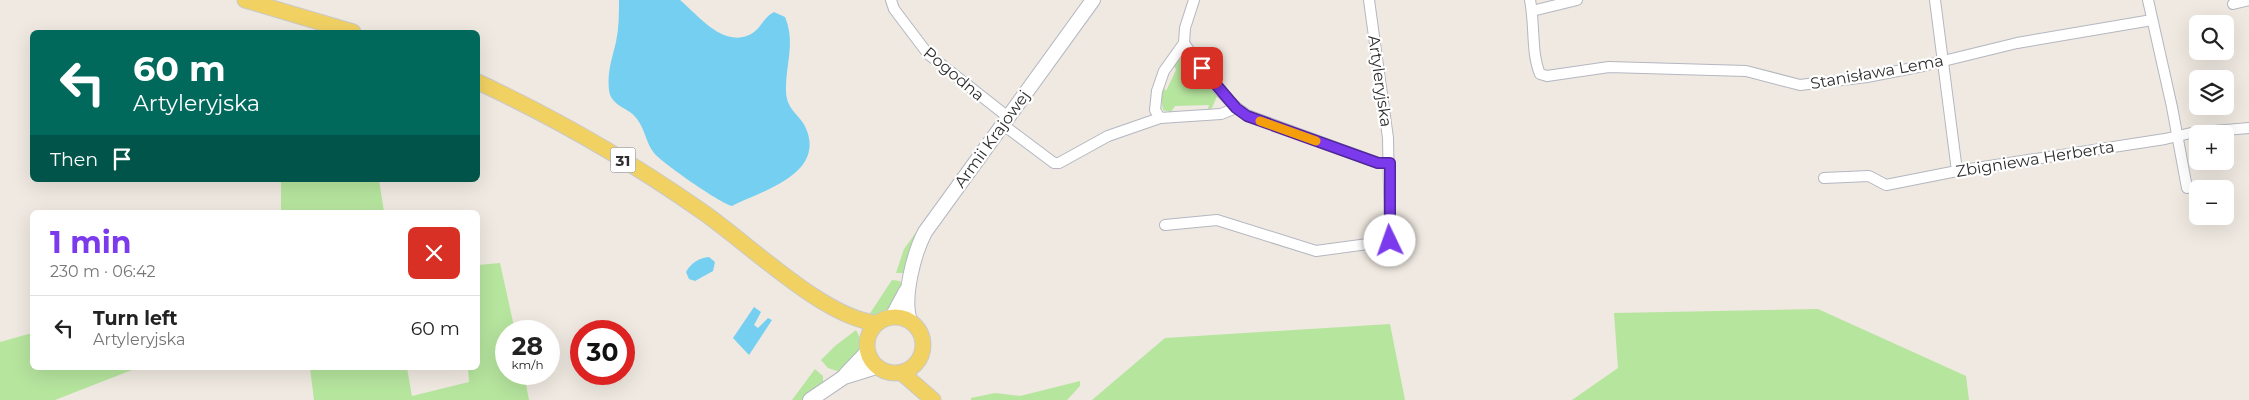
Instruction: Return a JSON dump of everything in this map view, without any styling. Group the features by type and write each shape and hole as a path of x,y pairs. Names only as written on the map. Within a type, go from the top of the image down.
{"main road":[{"path":"244,0 346,30"},
{"name":"31","path":"480,83 543,114 653,178 701,210 797,283 845,314 877,323"},
{"name":"31","path":"845,314 867,345 876,367"},
{"path":"867,345 877,323 892,317 910,321 920,332 923,340 923,350 917,362 902,372 888,373 876,367"},
{"path":"917,362 921,378 932,399"},
{"path":"902,372 920,391 932,399"}],"street":[{"name":"Pogodna","path":"891,0 894,9 928,54 1005,120"},
{"name":"Armii Krajowej","path":"910,321 908,311 909,286 914,258 928,226 1093,0"},
{"path":"1160,118 1155,110 1157,91 1164,71 1184,43 1185,28 1194,0"},
{"name":"Artyleryjska","path":"1165,225 1217,220 1316,251 1390,241 1390,163 1369,0"},
{"path":"1530,0 1532,11 1578,0"},
{"path":"1935,0 1957,171"},
{"path":"2148,0 2172,107 2176,137 2187,188"},
{"path":"2233,4 2249,0"},
{"name":"Stanisława Lema","path":"1532,11 1536,64 1540,74 1553,75 1609,67 1746,71 1800,85 1867,77 2017,43 2152,20"},
{"path":"1184,43 1236,108 1247,116 1378,163 1390,163"},
{"path":"1005,120 1054,163 1059,164 1095,142 1160,118 1221,114 1236,108"},
{"name":"Zbigniewa Herberta","path":"1824,178 1869,176 1886,185 1957,171 2176,137 2191,133 2249,128"},
{"name":"Armii Krajowej","path":"892,317 909,286"},
{"path":"844,377 867,345"},
{"path":"810,400 844,377 876,367"}],"green space":[{"path":"1178,58 1191,60 1218,94 1211,110 1208,109 1209,105 1175,106 1171,112 1163,110 1161,98 1159,97 1163,86 1166,91 1176,70 1174,65"},
{"path":"281,182 379,182 384,210 281,210"},
{"path":"943,195 945,196 904,273 896,273 904,249"},
{"path":"500,263 513,320 495,320 495,385 526,385 529,400 314,400 310,370 407,370 412,396 469,382 468,370 480,370 480,265"},
{"path":"892,280 900,281 902,286 887,314 867,318"},
{"path":"1818,309 1966,376 1969,400 1572,400 1618,368 1614,313"},
{"path":"1390,324 1405,400 1092,400 1165,338"},
{"path":"856,330 862,342 862,352 840,372 828,368 821,360 835,346"},
{"path":"30,334 30,370 132,370 55,400 0,400 0,342"},
{"path":"815,369 823,376 823,384 802,400 792,400"},
{"path":"1080,381 1080,386 1067,400 971,400 971,398 995,393 1020,396"}],"water":[{"path":"619,0 680,0 711,28 729,37 739,38 753,33 774,12 785,17 790,36 786,82 787,99 805,126 810,146 806,159 798,170 773,187 732,206 704,191 659,158 651,149 642,127 634,115 610,96 609,71 618,32"},
{"path":"709,257 715,262 713,271 695,281 689,279 686,272 690,266 702,258"},
{"path":"754,307 761,312 754,325 758,328 768,318 772,320 749,355 733,338"}],"slow traffic":[{"path":"1260,121 1316,141"}],"route":[{"path":"1202,68 1236,108 1247,116 1378,163 1390,163 1390,241"}]}
